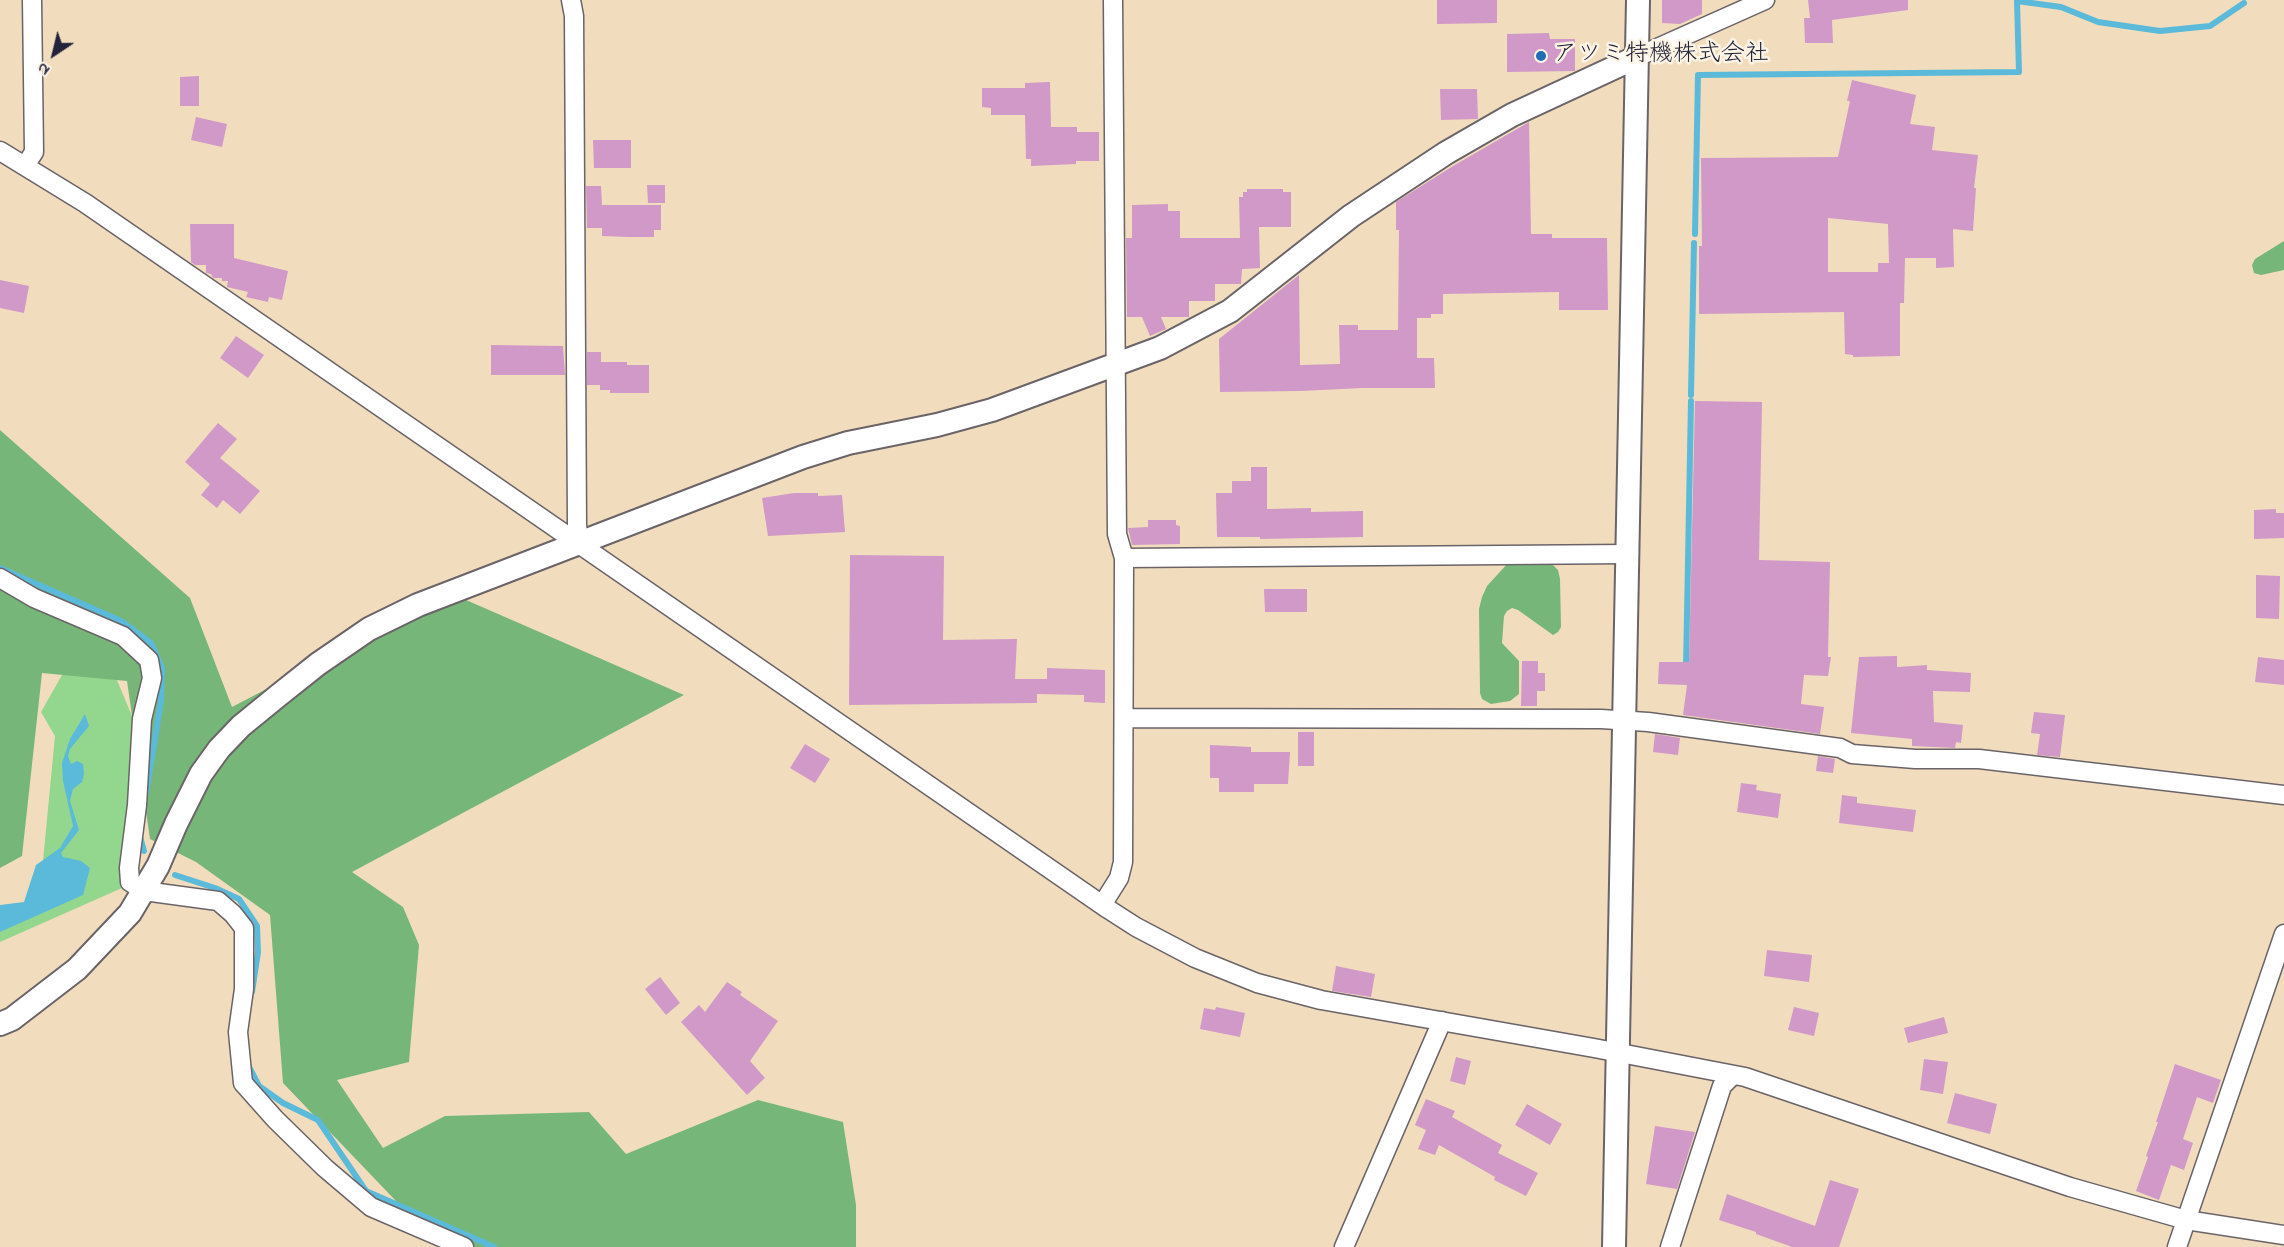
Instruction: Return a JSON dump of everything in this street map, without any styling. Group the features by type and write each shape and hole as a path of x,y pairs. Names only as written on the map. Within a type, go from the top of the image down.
{"street":[{"path":"25,166 34,152 32,0"},
{"path":"571,0 574,16 577,525 579,543"},
{"path":"1102,905 1119,878 1123,862 1124,558 1117,534 1113,0"},
{"path":"1614,1247 1638,0"},
{"path":"0,1024 21,1012 77,969 130,913 158,866 201,774 219,748 241,726 279,695 326,658 369,629 418,606 825,449 937,425 992,410 1184,337 1230,311 1351,216 1446,153 1512,115 1765,0"},
{"path":"0,151 86,203 1102,905 1165,944 1225,972 1321,1000 1733,1074 1769,1084 2070,1187 2186,1220 2284,1235"},
{"path":"1124,558 1628,554"},
{"path":"0,578 34,598 123,636 149,660 152,678 142,719 137,805 129,868 130,882 144,891 218,901 244,928 244,989 238,1032 243,1083 325,1168 371,1207 464,1247"},
{"path":"1124,718 1648,722 1839,748 1852,754 1915,759 1979,759 2284,795"},
{"path":"2177,1247 2284,934"},
{"path":"1344,1247 1442,1021"},
{"path":"1670,1247 1722,1086 1733,1074"}],"green space":[{"path":"2284,241 2284,270 2261,275 2254,273 2252,265 2255,259"},
{"path":"0,430 190,598 232,707 450,593 684,695 352,872 403,907 419,945 409,1062 337,1080 383,1148 445,1116 589,1112 626,1154 758,1100 843,1122 856,1205 856,1247 440,1247 283,1083 270,915 196,862 150,839 127,681 42,673 22,856 0,868"},
{"path":"1508,563 1551,563 1558,570 1561,627 1553,635 1518,610 1512,608 1507,611 1504,616 1502,643 1519,661 1519,694 1510,701 1491,704 1482,699 1480,693 1479,609 1487,586"},
{"path":"101,642 132,716 140,755 136,811 122,888 0,942 0,909 22,904 40,892 55,736 41,712 62,675"}],"water":[{"path":"85,714 89,726 70,749 68,756 71,764 77,761 83,764 82,782 73,789 70,801 79,830 61,853 63,857 81,861 90,868 83,895 0,932 0,905 24,902 36,865 60,848 73,826 63,781 62,763 70,739"}],"building":[{"path":"1437,0 1497,0 1497,23 1437,24"},
{"path":"1662,0 1702,0 1702,14 1680,24 1662,23"},
{"path":"1808,0 1908,0 1908,10 1832,20 1833,43 1805,43 1804,18 1810,18"},
{"path":"1549,33 1550,39 1575,39 1575,71 1507,72 1507,34"},
{"path":"199,76 199,106 180,106 180,77"},
{"path":"1852,80 1916,95 1910,124 1935,127 1932,150 1978,155 1974,188 1976,188 1973,231 1953,229 1954,267 1936,268 1936,258 1905,258 1904,303 1900,303 1900,356 1853,357 1853,355 1845,354 1844,312 1699,314 1699,246 1702,246 1701,158 1838,157 1850,101 1847,101","holes":["1828,218 1888,224 1889,263 1878,263 1878,272 1828,272"]},
{"path":"1050,82 1051,127 1077,127 1077,132 1099,132 1099,161 1031,166 1031,159 1026,159 1025,115 991,115 991,108 982,107 982,88 1025,88 1025,83"},
{"path":"1440,89 1477,89 1478,119 1441,120"},
{"path":"196,117 227,124 222,147 191,140"},
{"path":"1529,122 1531,234 1552,234 1552,238 1607,238 1608,310 1559,310 1559,292 1443,294 1443,314 1431,314 1431,318 1417,318 1417,358 1434,358 1435,388 1220,392 1219,339 1299,275 1300,365 1340,364 1339,325 1358,325 1358,330 1398,330 1399,230 1396,230 1396,202"},
{"path":"593,140 631,140 631,168 594,168"},
{"path":"647,185 665,185 665,203 648,203"},
{"path":"586,186 601,186 602,205 661,205 661,230 654,230 654,237 628,237 602,236 602,228 587,228"},
{"path":"1247,189 1283,189 1283,192 1291,192 1291,227 1259,227 1260,268 1242,269 1241,284 1215,284 1215,301 1189,301 1189,317 1161,317 1166,329 1150,336 1142,317 1127,317 1126,238 1132,238 1132,205 1168,204 1168,211 1180,211 1180,238 1240,238 1239,197 1243,197 1243,192 1247,192"},
{"path":"190,224 234,224 234,258 288,271 282,300 269,297 268,302 246,297 248,292 227,287 228,281 213,278 211,274 206,273 206,265 195,265 191,262"},
{"path":"0,280 29,286 24,313 0,308"},
{"path":"236,336 264,355 248,378 220,358"},
{"path":"491,345 563,346 565,375 491,375"},
{"path":"587,352 601,352 601,362 649,365 649,393 610,393 610,390 600,390 600,385 587,385"},
{"path":"1695,401 1762,402 1759,560 1830,562 1828,657 1831,657 1828,676 1804,675 1801,704 1824,707 1820,734 1683,715 1687,685 1658,684 1659,662 1689,662"},
{"path":"218,423 237,439 220,458 260,491 240,514 223,500 217,508 201,495 210,484 185,462"},
{"path":"1251,467 1267,467 1267,509 1311,508 1311,512 1363,511 1363,537 1260,539 1260,537 1217,537 1216,493 1232,493 1232,481 1251,481"},
{"path":"794,493 818,493 818,496 842,495 845,532 768,536 762,498"},
{"path":"2276,509 2276,513 2284,513 2284,538 2254,539 2254,510"},
{"path":"1148,520 1176,520 1176,525 1180,526 1180,544 1132,545 1128,528 1148,527"},
{"path":"850,555 944,556 943,640 1017,639 1015,679 1047,679 1047,668 1105,670 1105,703 1084,702 1084,695 1037,694 1037,703 849,705"},
{"path":"2256,575 2280,576 2279,619 2256,618"},
{"path":"1264,589 1307,589 1307,612 1265,612"},
{"path":"1897,656 1897,667 1927,665 1927,670 1971,673 1970,692 1933,691 1934,722 1963,725 1961,743 1956,742 1955,748 1912,746 1912,739 1851,733 1859,657"},
{"path":"2258,657 2284,660 2284,685 2255,682"},
{"path":"1522,661 1538,661 1538,673 1545,673 1545,691 1537,691 1537,706 1521,706"},
{"path":"2034,712 2065,715 2060,757 2037,755 2040,734 2031,733"},
{"path":"1298,732 1314,732 1314,766 1298,766"},
{"path":"1655,734 1680,738 1678,755 1653,752"},
{"path":"805,744 830,759 815,783 790,768"},
{"path":"1210,745 1251,747 1251,752 1290,752 1288,784 1254,784 1254,792 1219,792 1219,778 1210,778"},
{"path":"1818,756 1835,759 1833,773 1816,771"},
{"path":"1741,783 1757,785 1756,790 1781,794 1778,818 1737,812"},
{"path":"1842,795 1857,797 1857,803 1916,810 1913,832 1839,823"},
{"path":"1767,950 1812,955 1809,982 1764,976"},
{"path":"1336,966 1375,974 1371,997 1332,991"},
{"path":"660,977 680,1003 666,1015 645,989"},
{"path":"727,982 742,992 740,995 778,1021 750,1061 765,1078 747,1095 681,1022 699,1005 705,1012"},
{"path":"1216,1007 1245,1013 1240,1037 1200,1029 1204,1008 1215,1010"},
{"path":"1794,1007 1819,1013 1814,1036 1788,1030"},
{"path":"1944,1017 1948,1033 1908,1043 1904,1028"},
{"path":"1456,1057 1471,1061 1465,1085 1450,1081"},
{"path":"1924,1059 1948,1062 1943,1094 1920,1090"},
{"path":"2175,1064 2221,1080 2213,1103 2197,1097 2183,1139 2193,1143 2184,1170 2171,1165 2159,1200 2136,1191"},
{"path":"1955,1093 1997,1104 1990,1134 1947,1123"},
{"path":"1426,1099 1455,1111 1452,1117 1502,1145 1498,1153 1538,1173 1526,1196 1494,1180 1495,1177 1439,1145 1435,1155 1418,1149 1426,1130 1415,1125"},
{"path":"1527,1104 1562,1124 1550,1145 1515,1125"},
{"path":"1655,1126 1695,1132 1677,1189 1646,1184"},
{"path":"1830,1180 1859,1189 1839,1247 1792,1247 1719,1220 1727,1194 1815,1226"}],"waterway":[{"path":"1695,234 1698,75 2019,72 2017,1 2061,7 2098,22 2160,31 2210,26 2244,3"},
{"path":"1691,395 1694,243"},
{"path":"1686,668 1691,401"},
{"path":"0,568 121,621 151,643 162,668 161,701 146,794"},
{"path":"139,833 144,851"},
{"path":"175,875 215,888 239,899 257,926 258,952 252,992"},
{"path":"248,1065 259,1086 283,1103 318,1120 366,1191 494,1247"}],"place":[{"name":"アツミ特機株式会社","path":"1541,56"}]}
